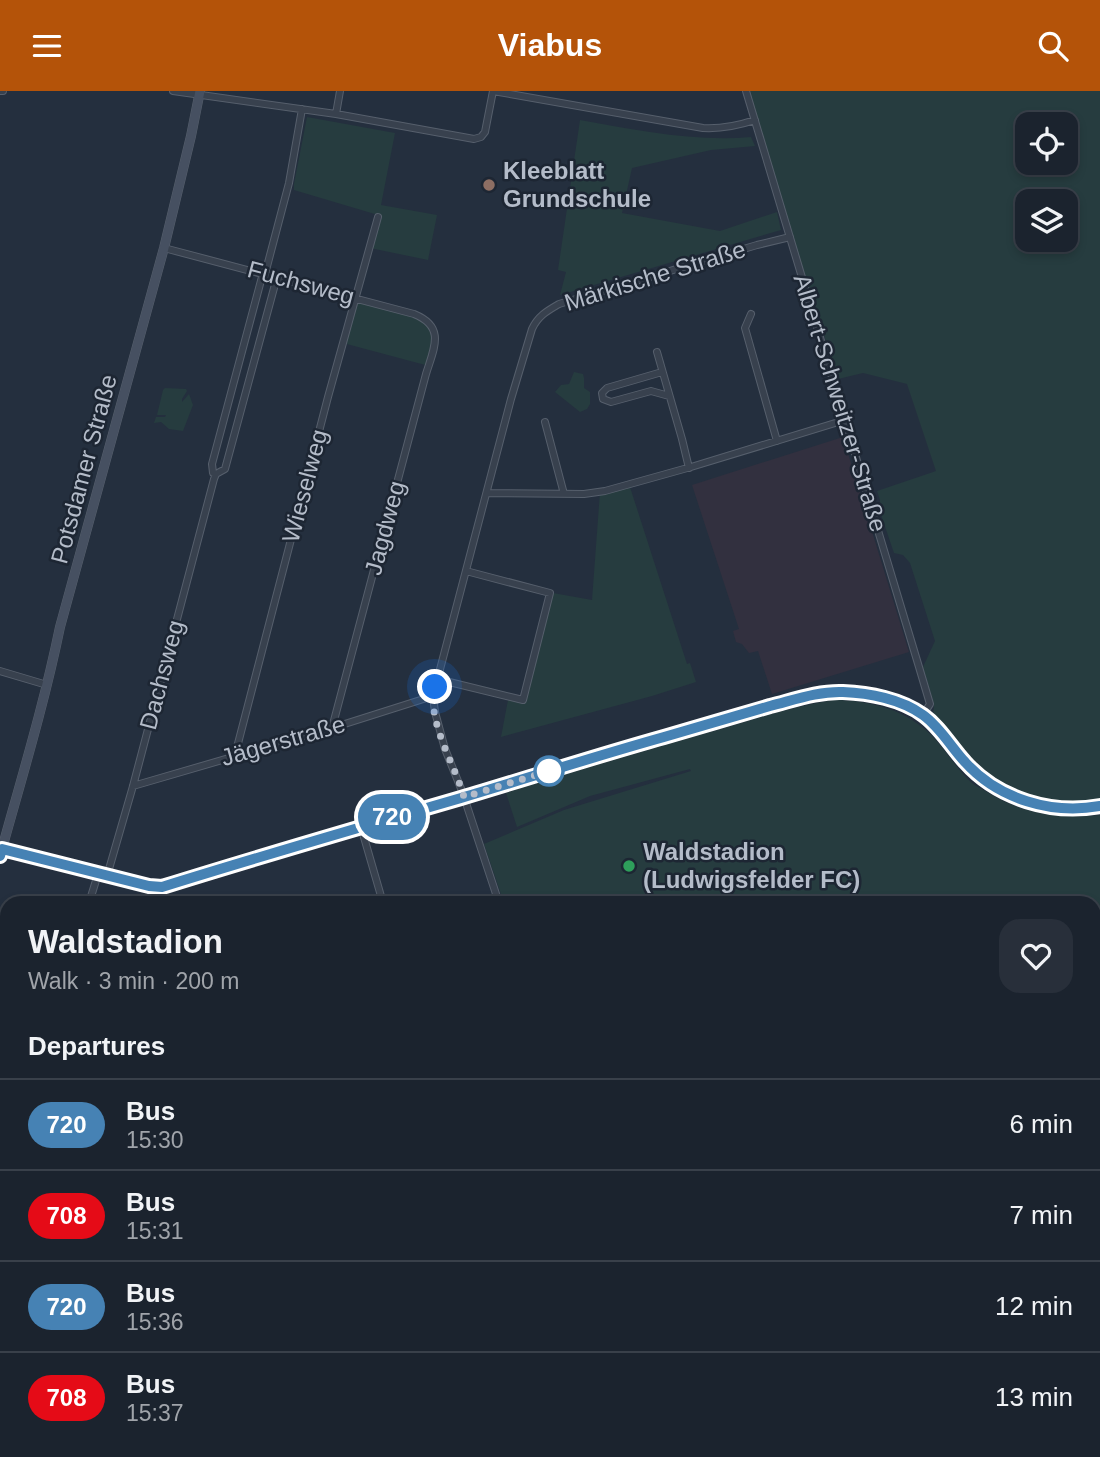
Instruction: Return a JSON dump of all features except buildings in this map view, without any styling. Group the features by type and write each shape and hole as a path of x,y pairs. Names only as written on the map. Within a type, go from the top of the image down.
{"main road":[{"name":"Potsdamer Straße","path":"1,851 164,248 200,92"}],"street":[{"path":"173,91 200,92 476,139 485,132 493,91 703,128 737,127 755,120"},
{"path":"336,114 340,91"},
{"name":"Albert-Schweitzer-Straße","path":"746,91 930,703 923,715"},
{"name":"Dachsweg","path":"216,474 213,473 212,464 289,183 302,109"},
{"name":"Wieselweg","path":"235,755 378,217"},
{"name":"Märkische Straße","path":"433,696 511,399 535,322 545,311 559,304 790,237"},
{"name":"Fuchsweg","path":"164,248 414,314 428,320 434,327"},
{"name":"Dachsweg","path":"107,876 216,474 225,469 277,277"},
{"path":"751,314 745,328 777,441"},
{"name":"Jagdweg","path":"331,728 433,351 436,339 434,327"},
{"path":"657,352 689,468"},
{"path":"662,372 607,388 602,393 603,399 611,402 650,391 669,396"},
{"path":"487,493 584,494 605,491 845,420"},
{"path":"545,422 564,494"},
{"path":"437,679 523,700 550,593 466,571"},
{"path":"0,671 47,685"},
{"path":"1,851 162,887 712,723 818,694 838,692 876,696 923,715 972,769 1010,795 1049,807 1077,809 1100,806"},
{"path":"433,696 445,749 497,896"},
{"name":"Jägerstraße","path":"133,786 433,696"},
{"path":"361,827 381,896"},
{"path":"91,896 98,874"}],"shaded area":[{"path":"843,437 909,652 772,694 758,651 749,653 742,644 736,642 733,631 739,629 692,485"}],"green space":[{"path":"746,91 1100,91 1100,802 1049,803 1002,787 975,767 933,717 934,704 923,667 935,641 910,563 903,555 894,553 879,509 877,491 936,471 907,384 863,373 838,379"},
{"path":"307,117 395,133 381,205 437,215 428,260 370,248 378,215 294,190"},
{"path":"580,120 687,136 751,137 755,146 711,150 632,168 622,213 720,231 777,212 781,230 560,295 566,272 558,270"},
{"path":"355,298 428,320 436,339 429,366 343,343"},
{"path":"574,372 583,374 584,388 590,392 590,404 580,412 555,392 561,385 569,384"},
{"path":"165,388 186,389 182,402 189,394 193,405 183,431 169,429 161,422 154,423 156,417 166,415 157,415"},
{"path":"629,484 687,664 690,663 696,682 501,737 508,700 524,702 553,593 592,600 600,492"},
{"path":"833,700 861,702 888,709 925,729 973,784 1000,799 1041,813 1100,815 1100,896 502,896 484,844 564,810 691,771 690,769 590,796 517,827 506,793 800,707"}],"bus line":[{"name":"720","path":"0,856 2,849 162,887 712,723 810,695 830,692 876,696 918,711 932,722 965,763 1010,795 1049,807 1077,809 1100,806"}],"place":[{"name":"Kleeblatt Grundschule","path":"489,185"},
{"name":"Waldstadion (Ludwigsfelder FC)","path":"629,866"}],"route":[{"path":"435,687 433,696 437,722 464,797 549,771"}]}
